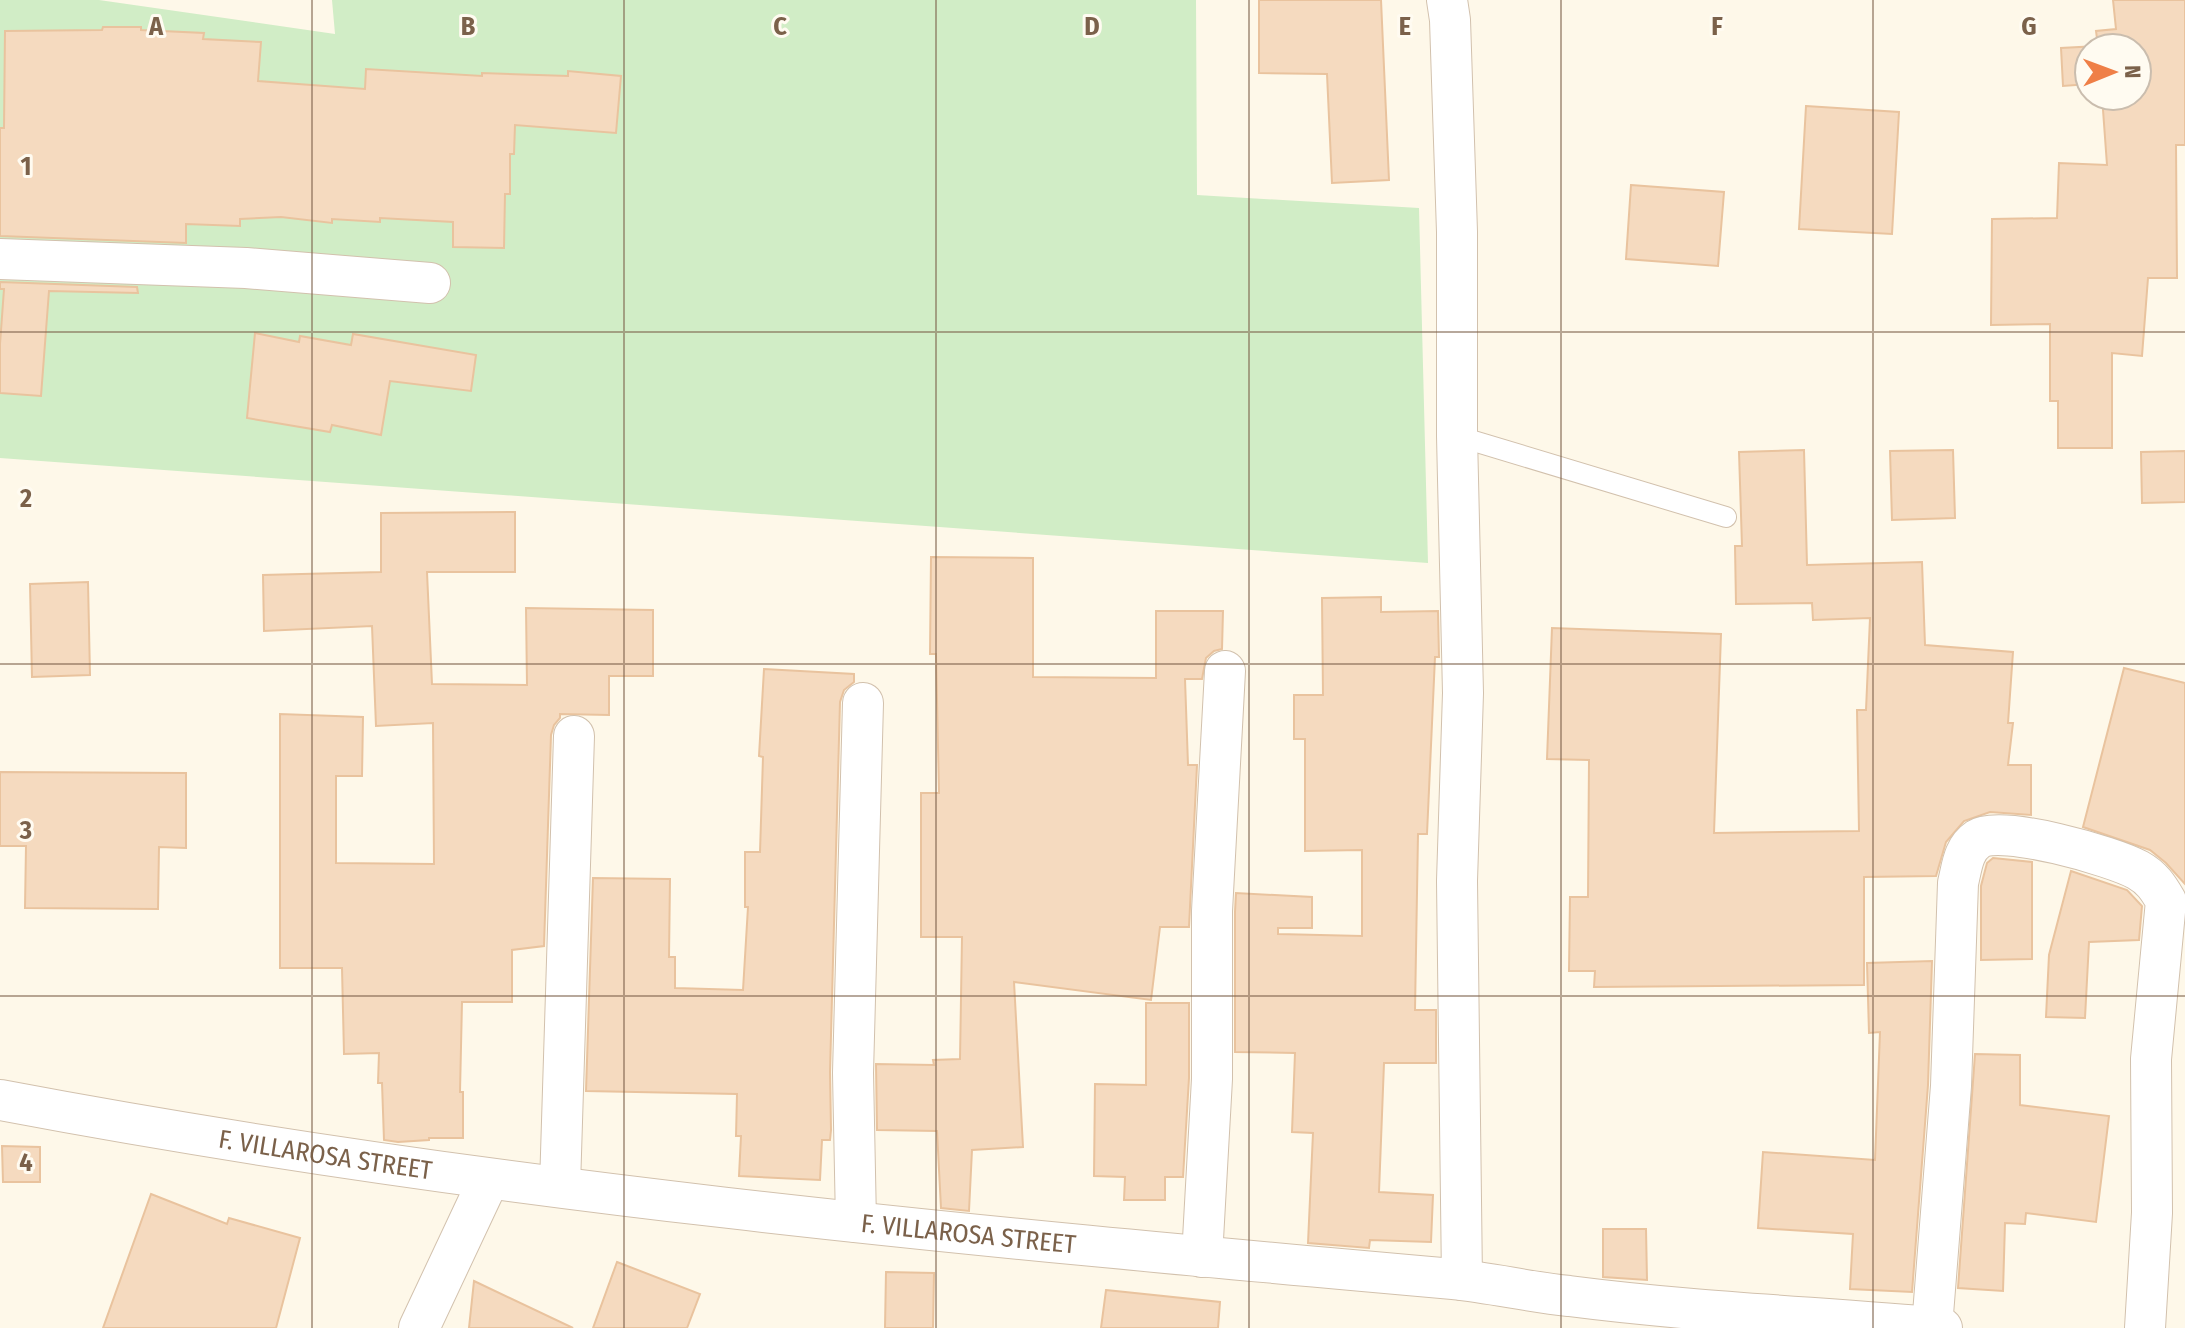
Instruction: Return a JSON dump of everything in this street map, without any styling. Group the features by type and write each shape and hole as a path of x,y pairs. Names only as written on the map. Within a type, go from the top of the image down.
{"street":[{"path":"1447,0 1457,232 1457,436 1463,693 1457,881 1462,1280"},
{"path":"0,259 246,268 430,283"},
{"path":"1202,1257 1212,1079 1212,911 1225,671"},
{"path":"856,1222 853,1073 863,703"},
{"path":"560,1186 574,736"},
{"path":"1932,1327 1951,1086 1958,883 1966,850 1979,838 2005,834 2086,851 2136,869 2154,881 2166,901 2151,1059 2152,1213 2145,1328"},
{"name":"F. VILLAROSA STREET","path":"0,1100 133,1125 489,1179 856,1222 1462,1280 1564,1312 1942,1328"},
{"path":"419,1328 489,1179"}],"lane":[{"path":"1457,436 1726,517"}],"green space":[{"path":"0,0 99,0 335,34 332,0 1196,0 1197,195 1419,208 1428,563 0,458"}],"building":[{"path":"1259,0 1381,0 1389,180 1332,183 1327,74 1259,73"},
{"path":"2113,0 2185,0 2185,145 2176,145 2177,278 2148,278 2142,356 2112,353 2112,448 2058,448 2058,401 2050,401 2050,324 1991,325 1992,219 2057,218 2059,163 2107,165 2103,112 2153,112 2153,32 2096,31 2116,29"},
{"path":"103,27 141,27 141,30 204,33 203,39 261,42 258,81 365,89 366,69 482,76 482,73 568,76 568,71 621,76 616,133 515,125 514,154 510,154 510,194 505,194 504,248 453,247 453,222 380,218 380,222 332,219 332,223 281,217 240,219 240,226 186,224 186,243 0,236 0,128 4,128 5,31 102,30"},
{"path":"2073,47 2073,85 2063,86 2061,48"},
{"path":"1806,106 1899,112 1892,234 1799,229"},
{"path":"1631,185 1724,192 1718,266 1626,259"},
{"path":"0,282 137,287 138,293 49,291 41,396 0,393 4,289 0,289"},
{"path":"255,333 299,342 300,336 351,345 353,334 476,355 471,391 390,381 381,435 332,425 330,432 247,418"},
{"path":"1804,450 1807,565 1922,562 1925,645 2013,652 2008,723 2013,723 2008,765 2031,765 2031,815 1990,812 1964,821 1946,842 1936,876 1864,877 1864,985 1594,987 1595,971 1569,971 1570,897 1588,897 1589,760 1547,759 1552,628 1721,634 1714,833 1859,831 1857,710 1866,710 1870,618 1813,620 1812,603 1736,604 1735,546 1742,546 1739,452"},
{"path":"1953,450 1955,518 1892,520 1890,451"},
{"path":"2185,451 2185,502 2142,503 2141,452"},
{"path":"515,512 515,572 427,572 432,684 527,685 526,608 653,610 653,676 609,676 609,715 560,714 554,725 551,735 544,946 512,950 512,1002 462,1002 460,1092 463,1092 463,1138 384,1140 382,1083 378,1083 379,1053 344,1054 342,968 280,968 280,714 363,717 362,776 336,776 336,863 434,864 433,723 376,726 372,626 264,631 263,575 381,572 381,513"},
{"path":"931,557 1033,558 1033,677 1156,678 1156,611 1223,611 1222,649 1206,658 1202,679 1185,679 1188,765 1197,765 1189,927 1160,927 1151,1000 1014,982 1023,1147 972,1150 969,1211 941,1208 937,1131 877,1130 876,1064 934,1065 933,1060 960,1059 962,937 921,937 921,793 939,793 936,654 930,654"},
{"path":"88,582 90,675 32,677 30,584"},
{"path":"1381,597 1381,612 1438,611 1439,657 1435,657 1427,834 1418,834 1415,1010 1436,1010 1436,1063 1384,1063 1379,1192 1433,1195 1431,1242 1370,1240 1369,1248 1308,1243 1313,1133 1292,1132 1295,1053 1235,1052 1235,912 1236,893 1312,897 1312,928 1278,928 1278,934 1362,936 1362,850 1305,851 1305,739 1294,739 1294,695 1323,695 1322,598"},
{"path":"2124,668 2185,683 2185,884 2150,850 2083,827"},
{"path":"764,669 854,674 854,682 844,690 840,702 831,1130 830,1140 822,1140 820,1180 739,1176 741,1136 736,1136 737,1094 586,1091 593,878 670,879 669,957 675,957 675,988 743,990 748,907 745,907 745,852 760,852 763,757 759,756"},
{"path":"0,772 186,773 186,848 159,847 158,909 25,908 26,846 0,846"},
{"path":"1993,858 2032,862 2032,959 1981,960 1981,886 1987,863"},
{"path":"2071,871 2127,890 2142,906 2139,940 2089,942 2085,1018 2046,1017 2049,955"},
{"path":"1932,961 1928,1085 1912,1292 1850,1289 1853,1234 1758,1228 1763,1152 1875,1160 1880,1032 1869,1033 1867,963"},
{"path":"1146,1003 1189,1003 1189,1078 1183,1177 1165,1177 1165,1200 1124,1200 1125,1177 1094,1176 1095,1084 1146,1085"},
{"path":"1975,1054 2020,1055 2020,1105 2109,1116 2096,1222 2026,1213 2025,1224 2005,1223 2003,1291 1958,1288"},
{"path":"2,1146 40,1147 40,1182 3,1182"},
{"path":"151,1194 227,1224 229,1218 300,1238 276,1328 103,1328"},
{"path":"1603,1229 1646,1229 1647,1280 1603,1277"},
{"path":"617,1262 700,1294 687,1328 593,1328"},
{"path":"886,1272 934,1273 933,1328 885,1328"},
{"path":"474,1281 573,1328 469,1328"},
{"path":"1106,1290 1220,1302 1218,1328 1101,1328"}]}
